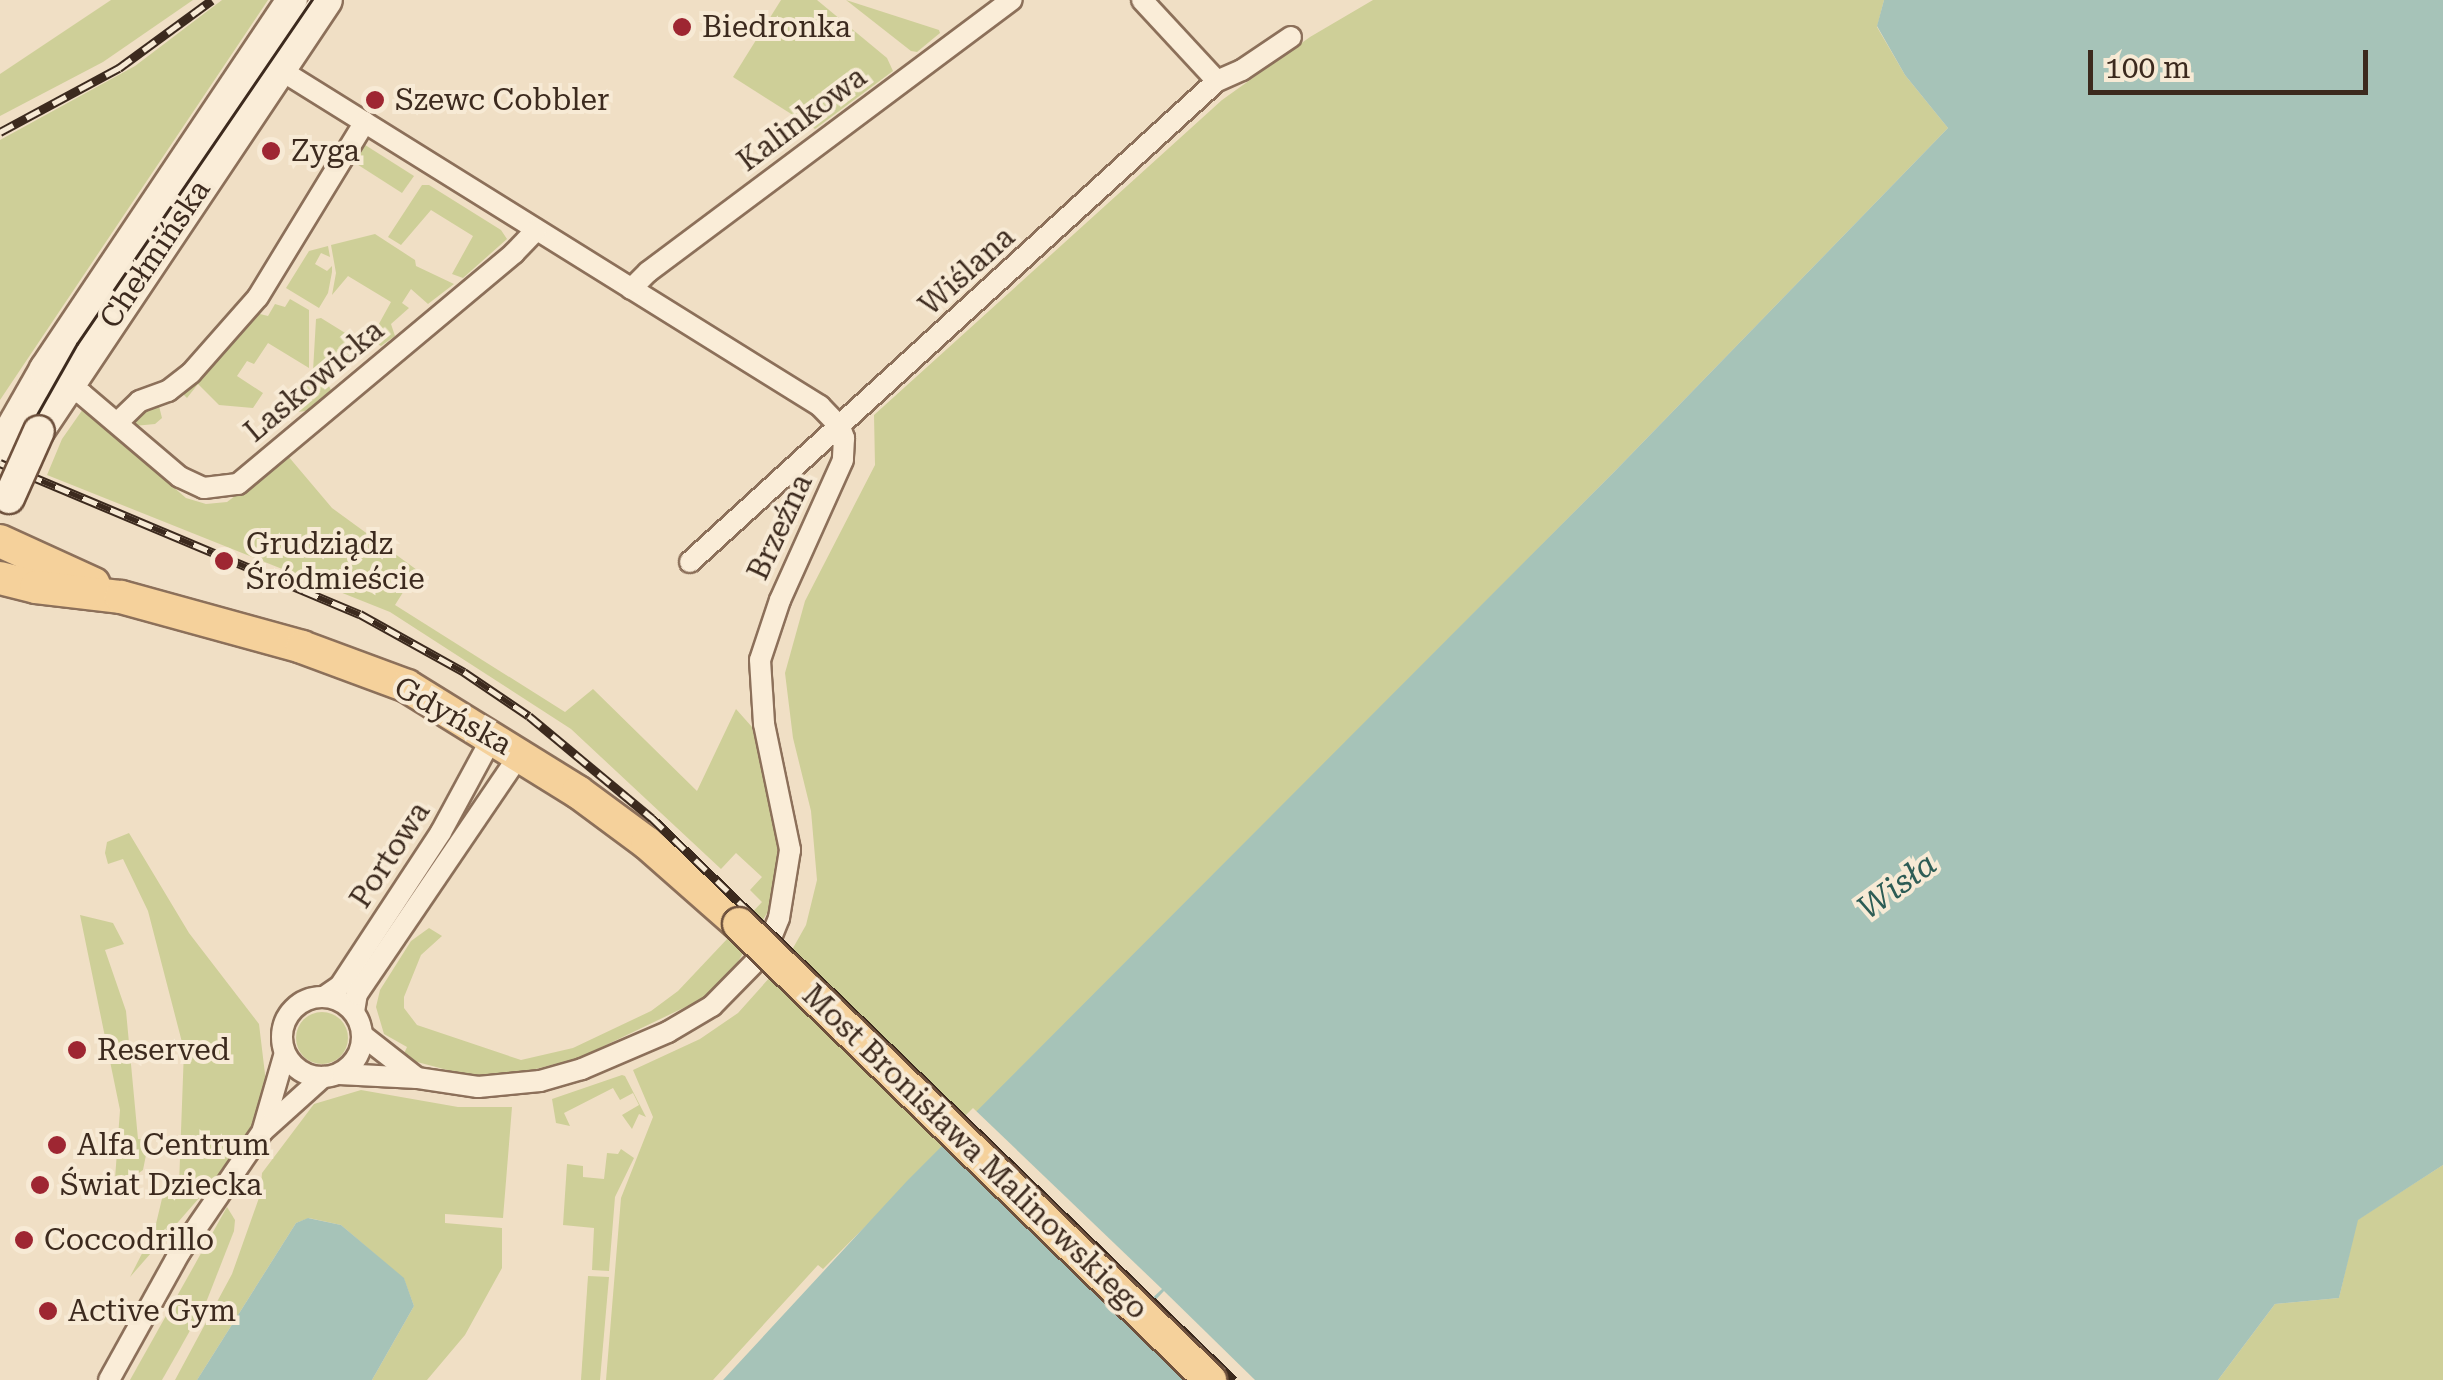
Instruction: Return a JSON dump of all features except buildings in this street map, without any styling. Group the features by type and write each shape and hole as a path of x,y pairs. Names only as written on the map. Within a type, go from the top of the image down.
{"main road":[{"name":"Chełmińska","path":"17,434 65,387 268,62 292,0"},
{"name":"Chełmińska","path":"4,508 17,434 268,62 327,0"},
{"name":"Gdyńska","path":"0,541 121,597 352,664 407,686 521,754 647,842 739,924"},
{"name":"Gdyńska","path":"0,578 36,588 121,597"},
{"path":"0,588 36,588"},
{"name":"Most Bronisława Malinowskiego","path":"739,924 1210,1380"}],"street":[{"name":"Kalinkowa","path":"631,289 648,272 1012,0"},
{"path":"1142,0 1216,80"},
{"name":"Wiślana","path":"690,562 1216,80 1242,70 1291,36"},
{"path":"268,62 820,406 840,427"},
{"path":"118,422 140,401 168,391 191,372 258,297 365,122"},
{"name":"Laskowicka","path":"65,387 82,394 118,422 180,477 204,488 238,484 514,254 536,230"},
{"name":"Brzeźna","path":"331,1075 506,1086 582,1069 668,1032 712,1006 765,952 779,918 790,850 764,724 760,660 780,600 843,460 840,427"},
{"name":"Portowa","path":"324,996 340,986 450,818 493,736"},
{"name":"Portowa","path":"354,1012 357,994 521,754"},
{"path":"109,1380 180,1252 263,1131 331,1075 360,1051 362,1035 354,1012 342,1002 324,996 306,1000 290,1014 282,1040 286,1054 308,1074 331,1075"},
{"name":"Brzeźna","path":"362,1035 418,1078"},
{"path":"263,1131 286,1054"}],"green space":[{"path":"111,0 193,0 103,62 0,116 0,74"},
{"path":"222,0 268,0 0,400 0,140 135,66"},
{"path":"781,0 817,0 887,58 893,71 815,129 733,77"},
{"path":"846,0 940,33 917,52 911,51"},
{"path":"1373,0 1884,0 1877,27 1905,75 1948,128 1615,471 823,1269 818,1265 713,1380 606,1380 621,1198 653,1117 633,1070 700,1039 738,1013 788,957 806,925 817,880 811,811 793,738 785,673 805,601 875,465 874,415 1222,100 1310,37"},
{"path":"362,143 414,176 402,193 352,161"},
{"path":"422,185 429,185 501,230 507,239 463,278 452,274 473,236 431,210 401,245 388,237"},
{"path":"375,234 415,260 416,266 454,284 428,304 411,289 402,303 409,308 391,324 395,336 381,346 370,340 391,302 348,276 332,295 336,273 331,245"},
{"path":"328,246 330,257 321,253 315,264 327,271 332,266 328,293 319,308 286,288 309,251"},
{"path":"290,299 309,310 309,368 268,343 254,364 247,361 237,376 263,393 253,408 219,405 198,384 187,398 182,393 159,406 162,418 155,424 134,426 133,416 252,312 268,316 275,304 285,307"},
{"path":"321,318 363,344 326,380 331,390 306,411 297,412 291,409 313,371 316,319"},
{"path":"83,409 186,498 206,504 227,502 288,456 332,508 417,570 395,605 565,712 593,689 697,791 736,709 752,727 775,822 779,870 770,908 733,970 702,999 579,1058 512,1075 470,1076 402,1058 407,1047 384,1034 376,1007 380,990 411,941 429,928 442,936 421,955 404,997 404,1008 417,1025 521,1060 573,1048 651,1011 678,991 762,902 750,890 762,877 736,853 721,869 571,729 390,612 47,475 62,439"},
{"path":"129,833 189,933 259,1024 268,1099 228,1165 130,1277 155,1228 165,1186 179,1185 184,1050 148,911 123,859 108,864 105,853 107,842"},
{"path":"80,915 113,923 124,944 105,950 126,1011 138,1139 149,1140 143,1170 129,1180 115,1179 120,1110"},
{"path":"322,1012 340,1020 348,1038 340,1056 322,1064 304,1056 296,1038 304,1020"},
{"path":"625,1076 646,1117 639,1114 632,1129 622,1115 639,1105 633,1093 620,1100 613,1088 564,1113 570,1126 556,1123 552,1099"},
{"path":"361,1090 458,1107 512,1107 503,1218 445,1214 445,1223 502,1228 502,1268 465,1335 427,1380 372,1380 414,1306 404,1279 341,1225 309,1218 296,1223 197,1380 175,1380 232,1274 260,1195 262,1173 314,1104"},
{"path":"621,1149 634,1158 615,1197 609,1271 592,1270 594,1228 563,1225 567,1164 583,1166 583,1177 604,1179 607,1153 618,1154"},
{"path":"2443,1165 2443,1380 2218,1380 2275,1304 2339,1298 2357,1220"},
{"path":"227,1207 235,1220 234,1231 207,1300 178,1352 162,1380 130,1380"},
{"path":"588,1276 609,1277 600,1380 581,1380"}],"water":[{"name":"Wisła","path":"1884,0 2443,0 2443,1165 2358,1220 2339,1298 2275,1304 2218,1380 723,1380 907,1181 1615,471 1948,128 1905,75 1877,26"},
{"path":"308,1218 341,1225 404,1278 414,1306 372,1380 197,1380 296,1223"}],"pier":[{"path":"973,1108 1162,1289 1129,1320 941,1140"},
{"path":"1164,1291 1255,1380 1189,1380 1132,1325"}],"tram line":[{"path":"0,480 77,344 312,0"}],"railway":[{"path":"0,132 119,68 212,0"},
{"path":"0,463 360,614 464,672 529,716 652,818 1234,1380"}],"place":[{"name":"Biedronka","path":"682,27"},
{"name":"Szewc Cobbler","path":"375,100"},
{"name":"Zyga","path":"271,151"},
{"name":"Grudziądz Śródmieście","path":"224,561"},
{"name":"Reserved","path":"77,1050"},
{"name":"Alfa Centrum","path":"57,1145"},
{"name":"Świat Dziecka","path":"40,1185"},
{"name":"Coccodrillo","path":"24,1240"},
{"name":"Active Gym","path":"48,1311"}]}
